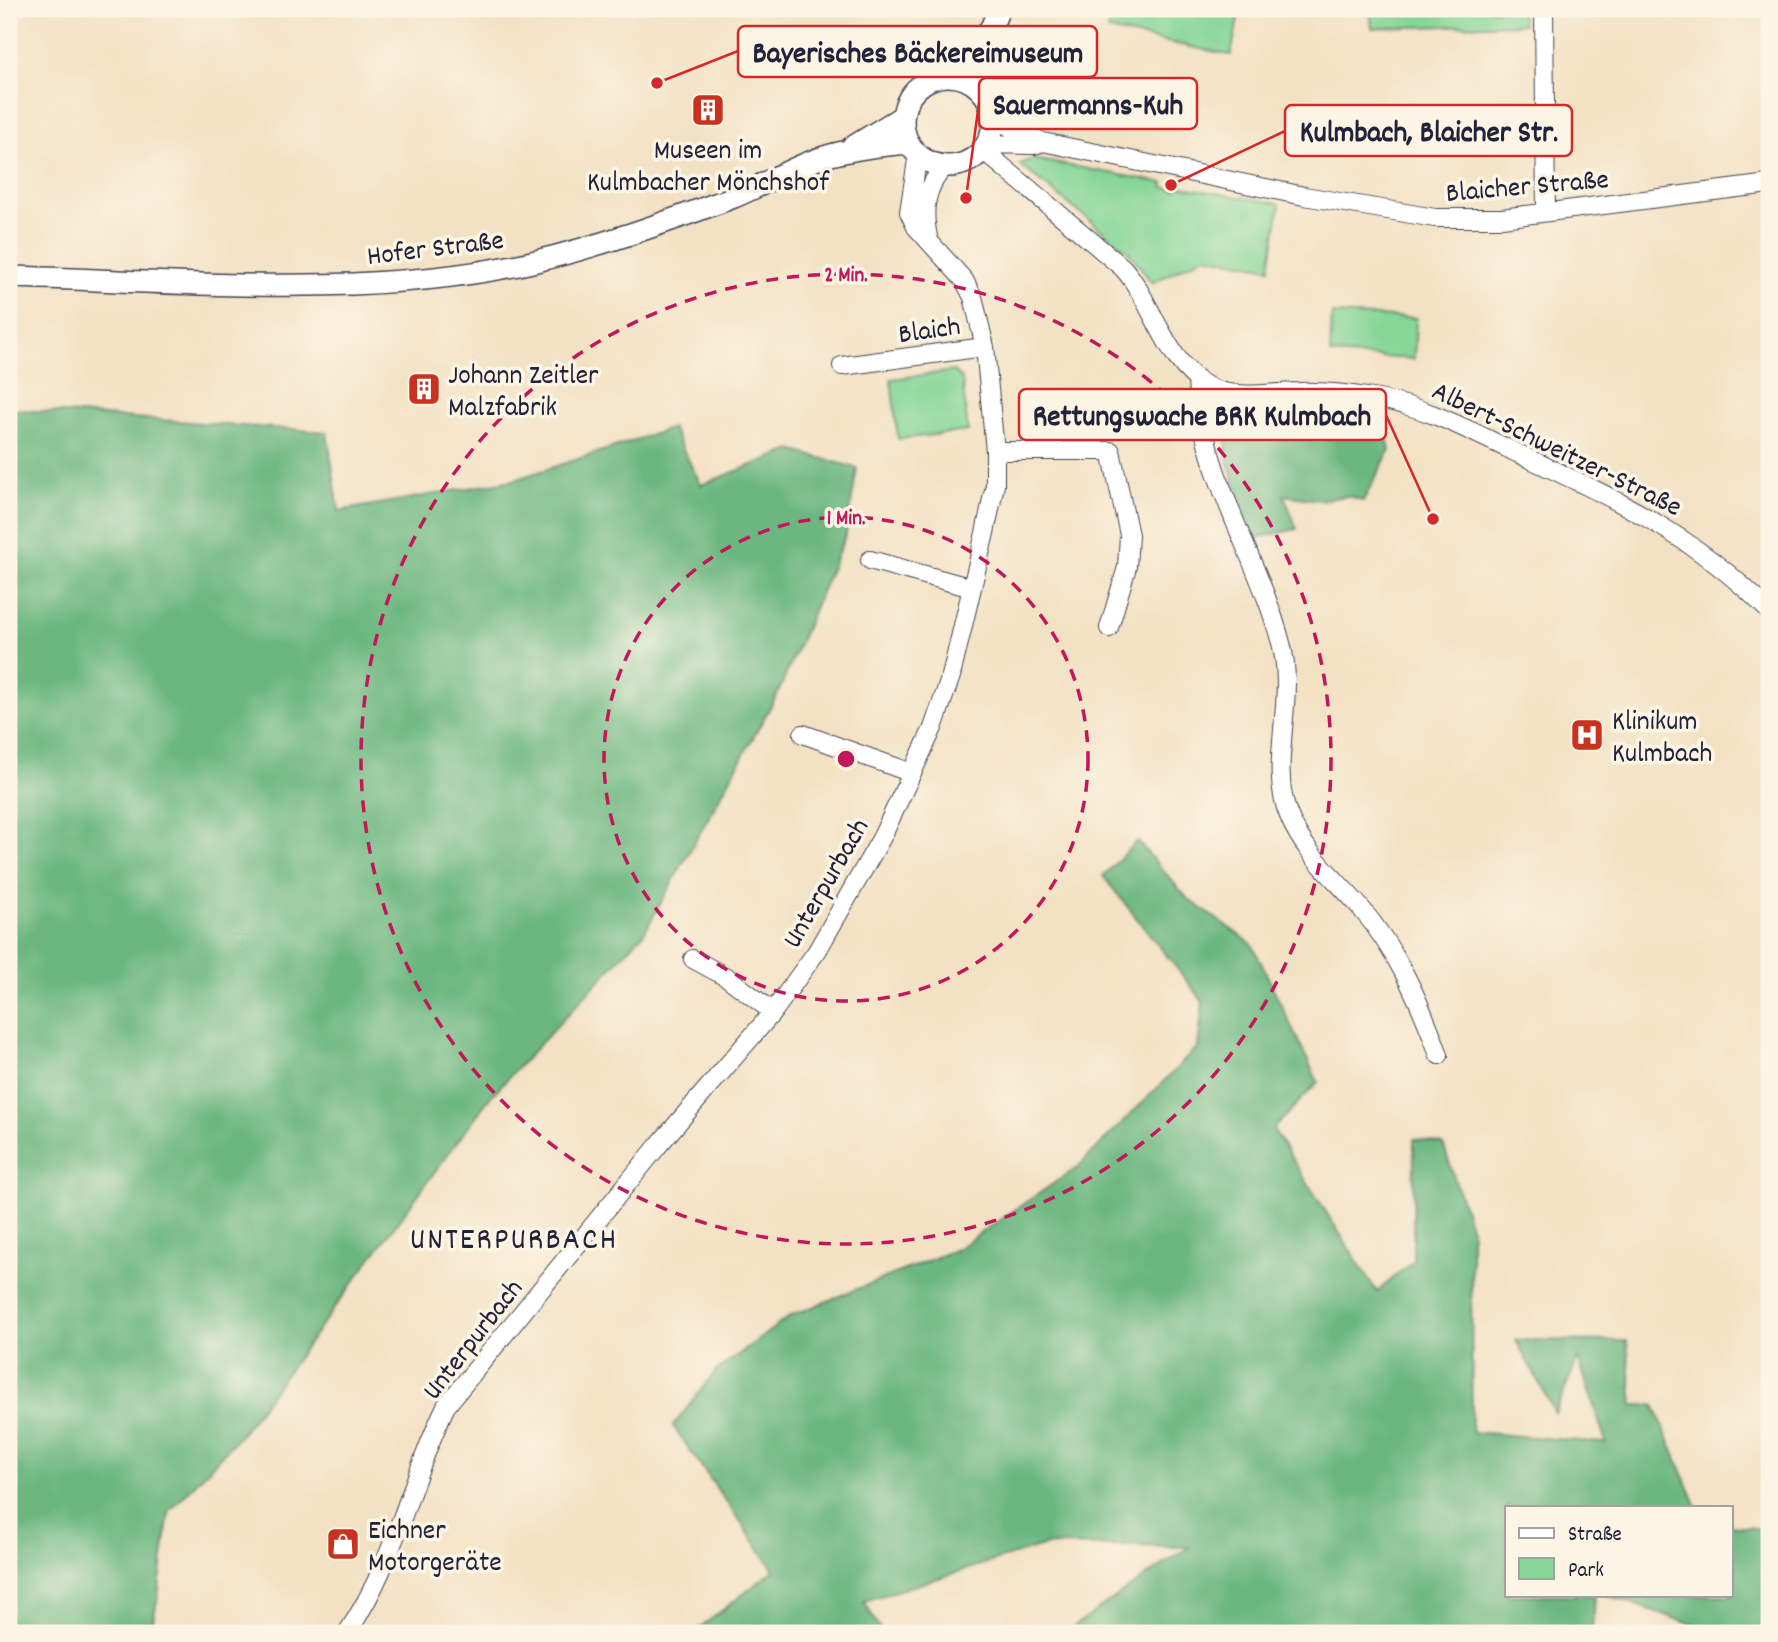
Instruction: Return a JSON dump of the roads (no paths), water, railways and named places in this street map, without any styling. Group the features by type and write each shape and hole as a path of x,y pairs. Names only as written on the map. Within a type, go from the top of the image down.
{"street":[{"path":"1544,9 1546,212"},
{"path":"947,76 995,18"},
{"path":"980,89 995,18"},
{"path":"947,76 959,77 980,89 987,97 993,116 985,147 966,163 945,166 935,164 913,149 903,116 906,104 923,84 947,76"},
{"name":"Hofer Straße","path":"848,150 903,116"},
{"name":"Blaicher Straße","path":"993,116 1008,127 1043,142 1416,216 1502,218 1769,184"},
{"name":"Blaicher Straße","path":"985,147 1034,145 1043,142"},
{"name":"Albert-Schweitzer-Straße","path":"985,147 1123,268 1142,292 1168,342 1197,378 1209,387 1222,391 1348,394 1416,407 1446,418 1610,495 1687,539 1736,578 1769,611"},
{"name":"Hofer Straße","path":"9,277 298,284 381,283 466,275 531,263 609,242 735,196 820,158 848,150 913,149"},
{"name":"Blaich","path":"842,366 985,347 973,297 964,280 916,227 909,212 913,149"},
{"path":"929,241 925,226 926,197 930,184 945,166"},
{"name":"Unterpurbach","path":"347,1633 386,1566 428,1441 446,1406 657,1147 773,1012 848,902 912,773 951,676 995,485 995,451 985,347"},
{"path":"1197,378 1198,410 1212,463 1281,643 1288,680 1280,776 1287,814 1306,849 1361,908 1398,961 1421,1003 1438,1055"},
{"path":"995,451 1111,451 1129,535 1127,567 1109,628"},
{"path":"870,560 972,588"},
{"path":"803,734 912,773"},
{"path":"693,959 729,978 773,1012"}],"place":[{"name":"Bayerisches Bäckereimuseum","path":"657,83"},
{"name":"Museen im Kulmbacher Mönchshof","path":"708,110"},
{"name":"Kulmbach, Blaicher Str.","path":"1171,185"},
{"name":"Sauermanns-Kuh","path":"966,198"},
{"name":"Johann Zeitler Malzfabrik","path":"424,389"},
{"name":"Rettungswache BRK Kulmbach","path":"1433,519"},
{"name":"Klinikum Kulmbach","path":"1587,735"},
{"name":"Eichner Motorgeräte","path":"343,1544"}],"district":[{"name":"UNTERPURBACH","path":"514,1237"}]}
